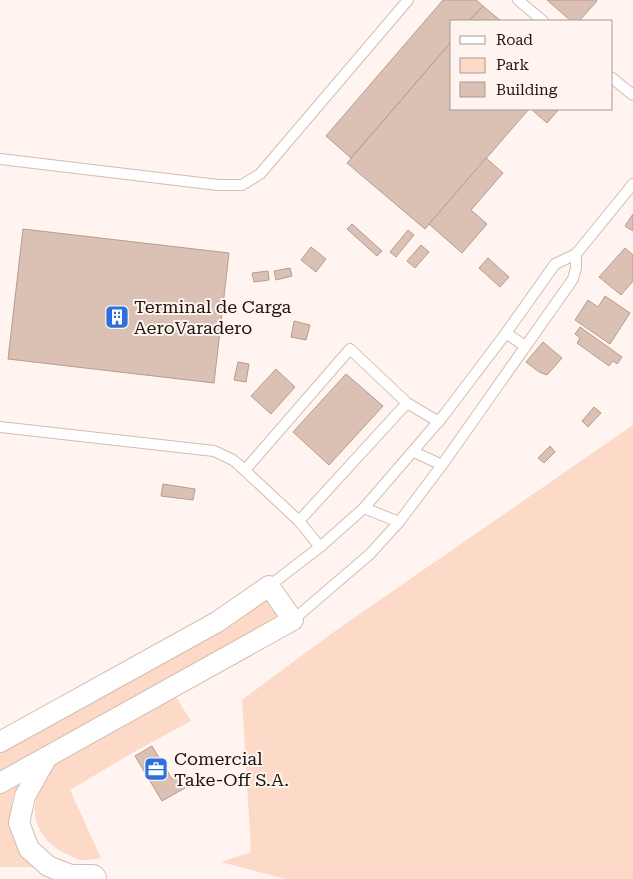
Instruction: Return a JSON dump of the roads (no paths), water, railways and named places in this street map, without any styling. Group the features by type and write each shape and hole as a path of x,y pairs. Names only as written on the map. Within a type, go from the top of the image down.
{"main road":[{"path":"77,879 92,879"}],"street":[{"path":"0,742 217,622 269,586 294,620 0,783"},
{"path":"47,756 25,796 19,823 29,849 48,866 81,879"}],"lane":[{"path":"0,159 218,185 242,185 260,174 408,0"},
{"path":"518,0 542,20"},
{"path":"613,79 633,95"},
{"path":"269,586 320,547 364,508 439,422 555,264 576,254 633,184"},
{"path":"294,620 370,554 399,522 442,465 573,279 576,268 576,254"},
{"path":"506,333 525,346"},
{"path":"245,470 350,349 407,403 439,422"},
{"path":"299,521 407,403"},
{"path":"0,427 214,451 233,460 245,470 299,521 320,547"},
{"path":"414,452 442,465"},
{"path":"364,508 399,522"}],"place":[{"name":"Terminal de Carga AeroVaradero","path":"117,317"},
{"name":"Comercial Take-Off S.A.","path":"156,769"}]}
